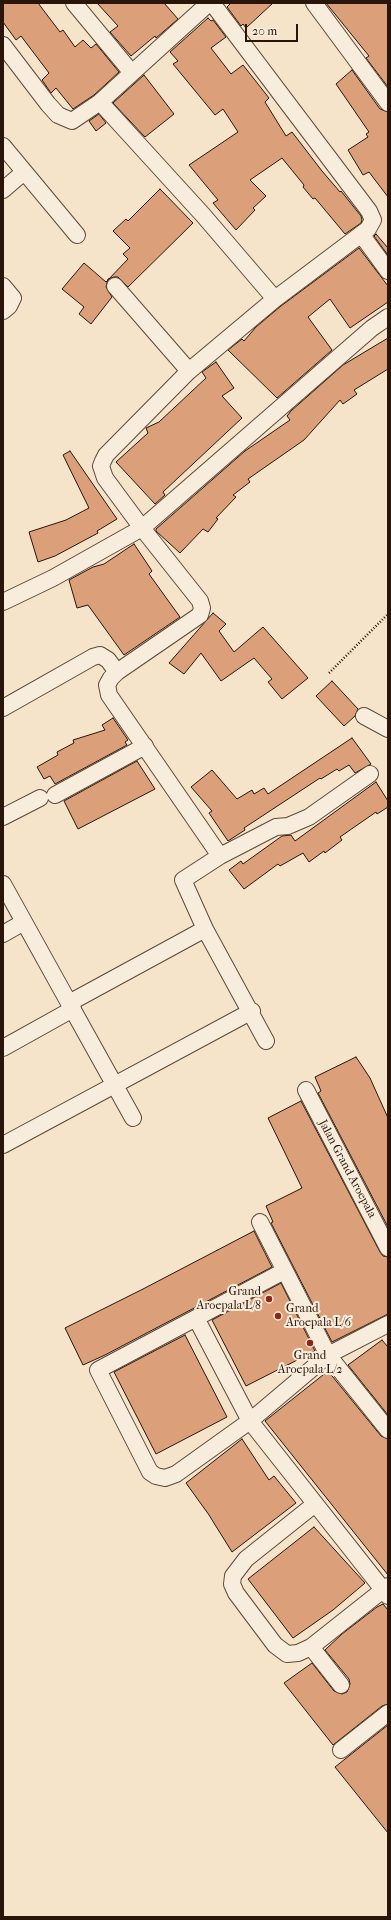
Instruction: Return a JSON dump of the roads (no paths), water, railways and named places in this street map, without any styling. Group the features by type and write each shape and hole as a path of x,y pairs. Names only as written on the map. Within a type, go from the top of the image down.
{"street":[{"path":"3,45 58,115 72,120 100,102 209,3"},
{"path":"212,3 373,217 372,226 275,299 189,371 106,455 101,466 105,478 142,528 200,601 202,608 200,615 110,678 107,685 109,695 220,856"},
{"path":"314,3 388,104"},
{"path":"78,4 132,73"},
{"path":"100,102 203,215 275,299"},
{"path":"3,146 77,235"},
{"path":"3,190 24,172"},
{"path":"361,234 388,271"},
{"path":"3,286 13,298 9,306 3,311"},
{"path":"115,286 189,371"},
{"path":"3,602 53,578 142,528 372,328 388,317"},
{"path":"3,708 92,657 100,655 108,660 117,672"},
{"path":"364,716 388,729"},
{"path":"3,817 145,746"},
{"path":"266,1041 252,1011 205,929 183,880 220,856 276,827 288,826 309,817 370,774"},
{"path":"3,884 133,1118"},
{"path":"3,934 24,922"},
{"path":"3,1048 71,1006 205,929"},
{"path":"3,1145 252,1011"},
{"name":"Jalan Grand Aroepala","path":"306,1090 388,1248"},
{"path":"260,1222 328,1355 388,1430"},
{"path":"284,1271 98,1370 150,1472 156,1476 165,1478 176,1474 250,1421 328,1355 388,1324"},
{"path":"196,1318 250,1421 315,1504 386,1590 311,1647 298,1653 287,1654 275,1645 236,1594 232,1584 233,1576 246,1559 315,1504"},
{"path":"311,1647 341,1685"},
{"path":"341,1750 388,1713"}],"place":[{"name":"Grand Aroepala L/8","path":"269,1299"},
{"name":"Grand Aroepala L/6","path":"278,1316"},
{"name":"Grand Aroepala L/2","path":"310,1343"}]}
